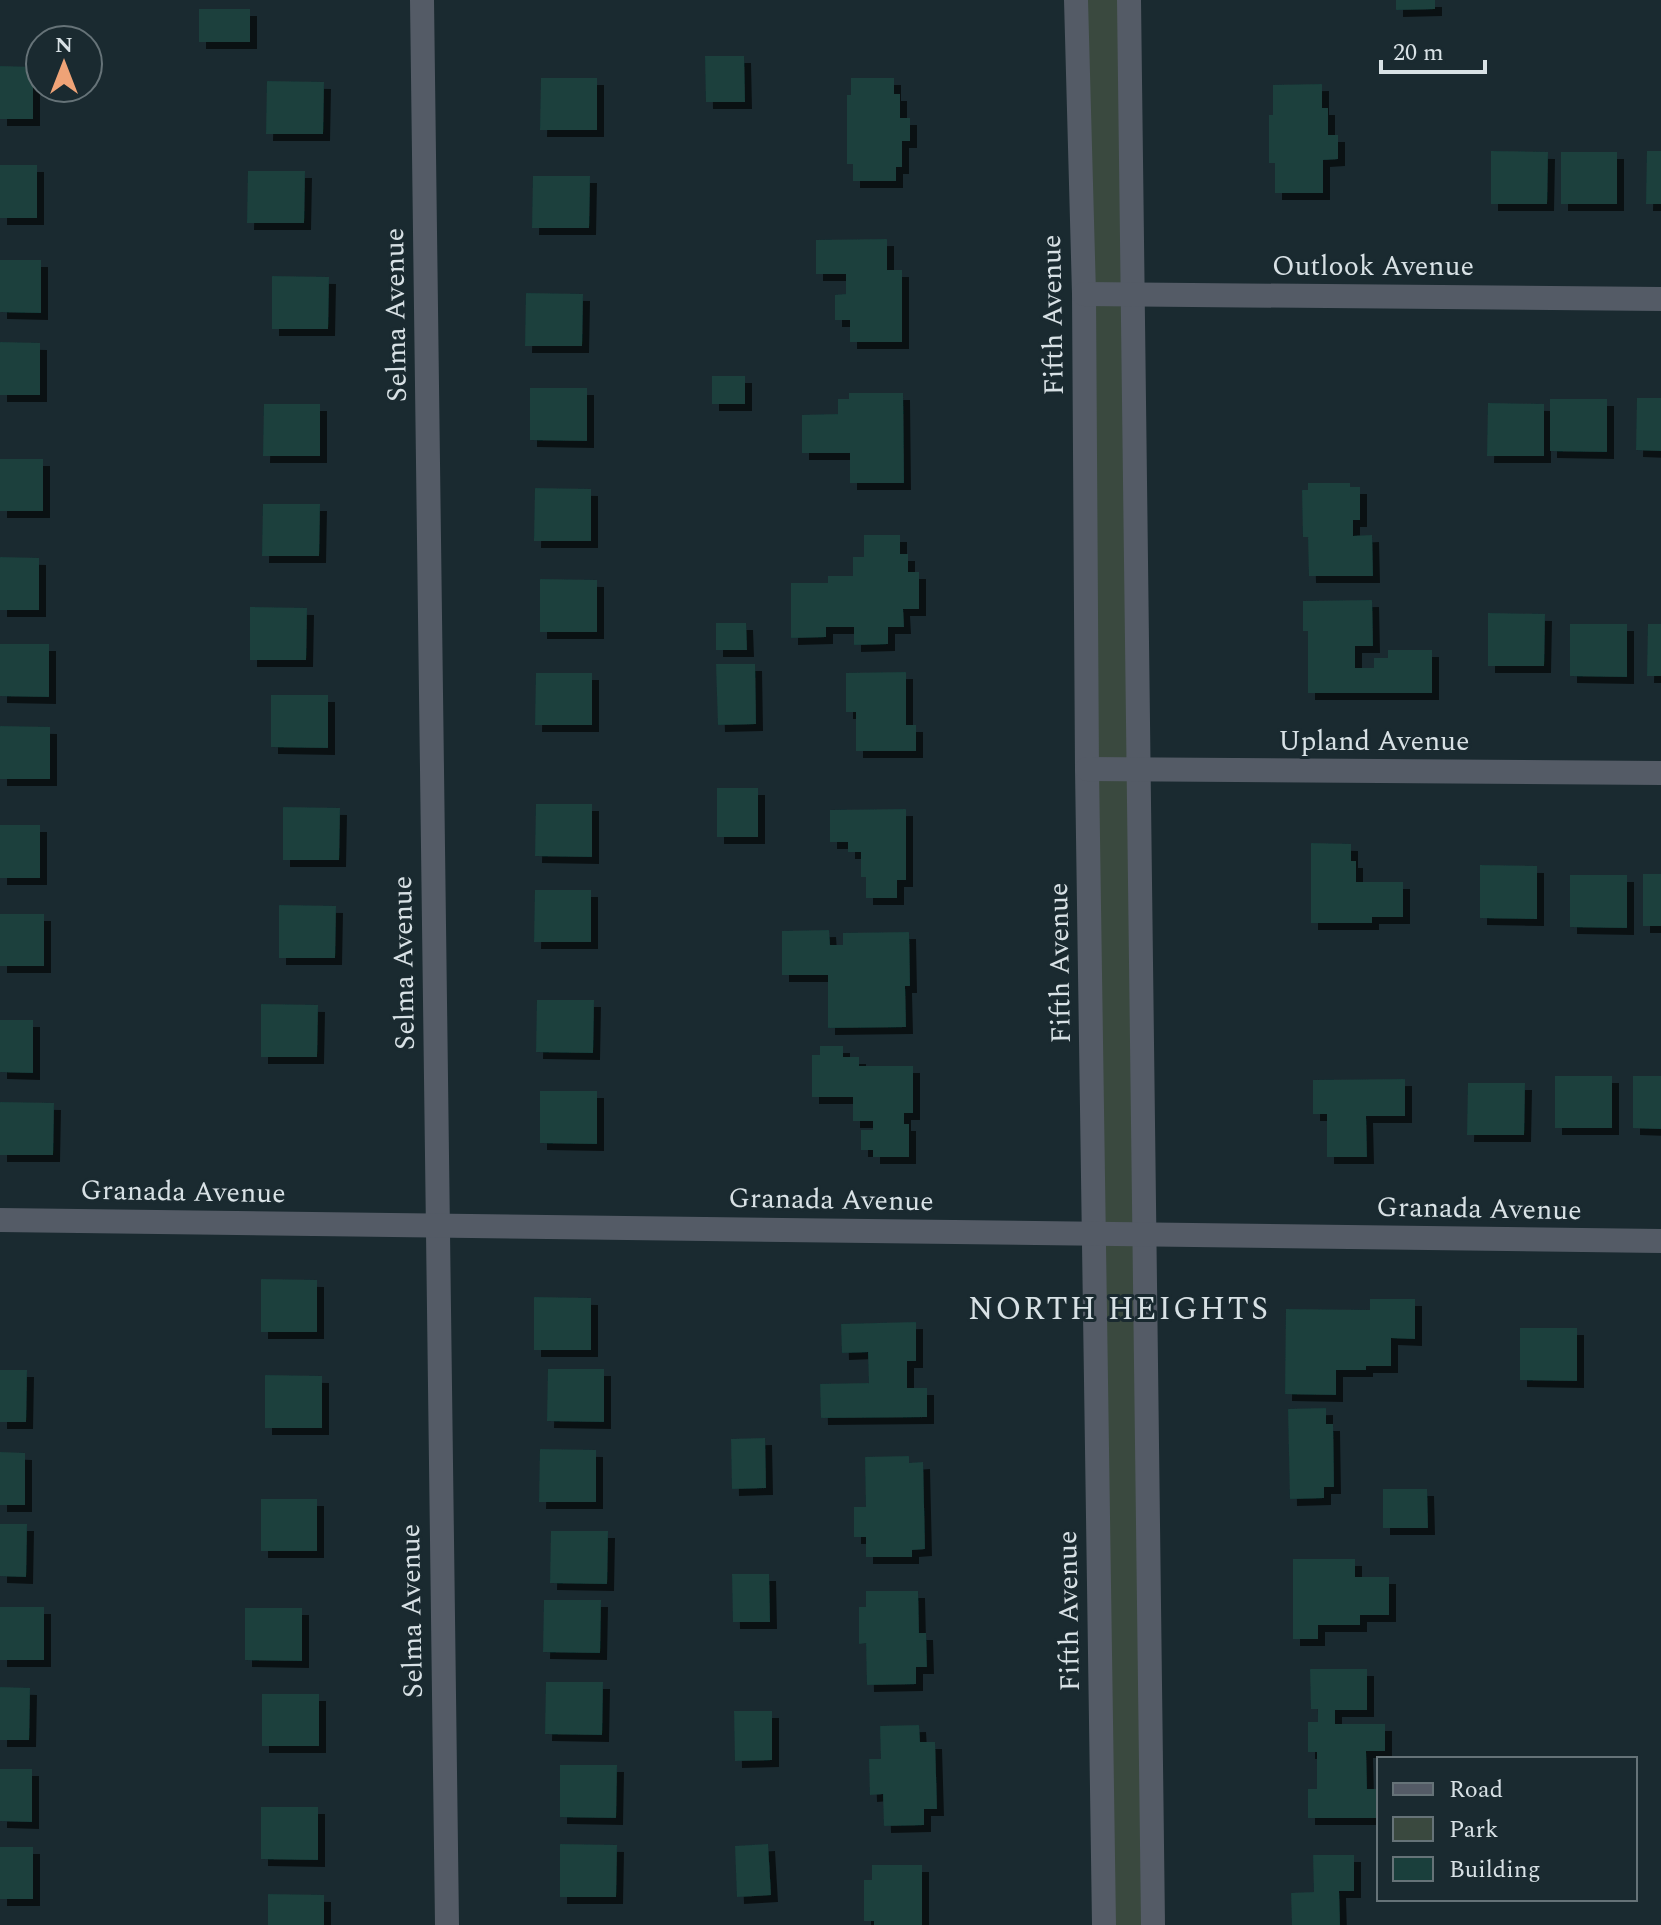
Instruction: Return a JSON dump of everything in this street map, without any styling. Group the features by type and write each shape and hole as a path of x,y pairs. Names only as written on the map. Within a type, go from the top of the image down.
{"street":[{"name":"Selma Avenue","path":"422,0 447,1925"},
{"name":"Fifth Avenue","path":"1076,0 1084,294 1087,769 1104,1925"},
{"path":"1129,0 1153,1925"},
{"name":"Outlook Avenue","path":"1084,294 1661,299"},
{"name":"Upland Avenue","path":"1087,769 1661,773"},
{"name":"Granada Avenue","path":"0,1220 1661,1241"}],"green space":[{"path":"1076,0 1129,0 1153,1925 1104,1925"}],"building":[{"path":"1396,0 1435,0 1435,9 1396,10"},
{"path":"199,9 250,9 250,42 199,42"},
{"path":"705,56 744,56 745,102 706,102"},
{"path":"0,66 24,67 24,104 33,104 33,119 0,119"},
{"path":"541,78 597,78 597,130 540,130"},
{"path":"851,78 894,78 894,94 900,94 900,118 910,118 910,141 902,141 902,167 896,167 896,181 853,181 853,164 847,164 847,95 851,95"},
{"path":"267,81 324,82 323,134 266,134"},
{"path":"1322,84 1322,108 1328,108 1328,135 1338,135 1338,159 1323,160 1323,193 1275,193 1275,163 1269,163 1269,115 1273,115 1273,85"},
{"path":"1491,151 1548,152 1547,204 1491,204"},
{"path":"1647,151 1661,151 1661,204 1646,204"},
{"path":"1561,152 1617,152 1617,204 1561,204"},
{"path":"0,165 37,165 37,218 0,218"},
{"path":"248,171 305,171 304,223 247,223"},
{"path":"533,176 590,176 589,228 532,228"},
{"path":"887,239 887,270 902,270 902,342 850,342 850,320 835,320 835,295 846,294 846,274 816,274 816,240"},
{"path":"0,260 41,260 41,313 0,312"},
{"path":"272,276 329,277 328,329 272,329"},
{"path":"526,293 583,294 582,346 525,346"},
{"path":"0,342 40,343 40,395 0,395"},
{"path":"712,376 745,376 745,404 712,404"},
{"path":"530,388 587,388 587,441 530,440"},
{"path":"849,393 903,393 904,483 850,483 850,453 802,453 802,415 838,414 838,399 849,399"},
{"path":"1637,398 1661,398 1661,451 1636,450"},
{"path":"1550,399 1607,399 1607,452 1550,451"},
{"path":"1488,403 1544,404 1544,456 1487,456"},
{"path":"264,404 320,404 320,456 263,456"},
{"path":"0,459 43,459 43,511 0,511"},
{"path":"1308,483 1350,483 1350,487 1360,487 1360,520 1353,520 1353,536 1372,535 1373,576 1309,576 1308,537 1303,537 1302,490 1308,490"},
{"path":"535,488 591,489 591,541 534,541"},
{"path":"263,504 320,504 319,556 262,556"},
{"path":"864,535 900,535 900,554 908,554 908,572 919,572 919,609 903,609 904,627 888,627 888,644 854,645 854,627 826,627 826,637 791,638 791,583 828,583 828,576 853,576 853,557 864,557"},
{"path":"0,557 39,558 39,610 0,610"},
{"path":"540,579 597,580 597,632 540,632"},
{"path":"1372,600 1373,646 1355,646 1355,668 1374,668 1374,658 1388,658 1388,650 1432,650 1432,693 1308,693 1308,631 1303,631 1303,601"},
{"path":"250,607 307,608 306,660 250,660"},
{"path":"1488,613 1545,614 1544,666 1488,666"},
{"path":"716,623 746,623 747,650 716,650"},
{"path":"1570,624 1627,624 1627,677 1570,676"},
{"path":"1648,624 1661,624 1661,676 1647,676"},
{"path":"0,644 49,644 49,697 0,696"},
{"path":"716,664 755,664 756,724 718,725"},
{"path":"906,672 906,725 916,725 916,751 856,751 856,712 846,712 846,673"},
{"path":"536,673 592,673 592,725 535,725"},
{"path":"271,695 328,695 328,748 271,747"},
{"path":"0,726 50,727 50,779 0,779"},
{"path":"717,788 758,788 758,837 717,837"},
{"path":"536,804 592,804 592,857 535,856"},
{"path":"283,807 340,808 339,860 283,860"},
{"path":"906,809 906,880 897,880 897,898 866,898 866,877 861,877 861,852 848,852 848,842 830,842 830,810"},
{"path":"0,825 40,825 40,878 0,878"},
{"path":"1311,843 1351,844 1351,861 1356,861 1356,882 1403,882 1403,917 1372,917 1372,923 1311,923"},
{"path":"1480,865 1537,866 1537,919 1480,918"},
{"path":"1643,874 1661,874 1661,926 1643,926"},
{"path":"1570,875 1627,875 1627,928 1570,927"},
{"path":"535,890 591,890 591,942 534,942"},
{"path":"279,905 336,906 335,958 279,958"},
{"path":"0,914 44,914 44,966 0,966"},
{"path":"829,930 830,945 843,945 843,933 909,932 910,986 905,986 906,1027 828,1028 828,975 782,975 782,931"},
{"path":"537,1000 594,1000 593,1053 536,1052"},
{"path":"261,1004 318,1005 317,1057 261,1057"},
{"path":"0,1020 33,1020 33,1073 0,1072"},
{"path":"820,1046 843,1046 843,1057 859,1057 859,1066 913,1066 913,1113 904,1113 904,1124 909,1124 909,1157 873,1157 873,1150 861,1150 861,1130 873,1130 873,1121 853,1121 853,1097 812,1097 812,1055 820,1055"},
{"path":"1555,1076 1612,1076 1612,1128 1555,1128"},
{"path":"1633,1076 1661,1076 1661,1129 1633,1128"},
{"path":"1405,1079 1405,1116 1366,1116 1367,1157 1327,1157 1327,1114 1313,1114 1313,1080"},
{"path":"1468,1083 1525,1083 1524,1135 1467,1135"},
{"path":"540,1091 597,1091 597,1144 540,1143"},
{"path":"0,1102 54,1103 53,1155 0,1155"},
{"path":"261,1279 317,1280 317,1332 261,1332"},
{"path":"534,1297 591,1298 591,1350 534,1350"},
{"path":"1370,1299 1415,1299 1415,1339 1391,1338 1391,1366 1336,1370 1336,1395 1285,1394 1286,1309 1370,1310"},
{"path":"916,1322 916,1361 907,1361 907,1388 927,1388 927,1417 821,1418 820,1384 869,1383 868,1352 842,1353 841,1324"},
{"path":"1520,1328 1577,1328 1577,1381 1520,1380"},
{"path":"548,1369 604,1369 604,1422 547,1421"},
{"path":"0,1370 27,1370 26,1422 0,1422"},
{"path":"265,1375 322,1376 322,1428 265,1428"},
{"path":"1326,1408 1326,1424 1333,1424 1334,1487 1324,1487 1324,1498 1290,1499 1288,1409"},
{"path":"765,1438 766,1488 732,1489 731,1439"},
{"path":"540,1449 596,1450 596,1502 539,1502"},
{"path":"0,1452 25,1453 25,1505 0,1505"},
{"path":"909,1456 909,1463 923,1462 925,1549 912,1550 912,1557 866,1557 866,1537 854,1537 854,1507 866,1507 865,1457"},
{"path":"1383,1489 1427,1489 1428,1528 1383,1528"},
{"path":"261,1499 317,1499 317,1551 261,1551"},
{"path":"0,1524 27,1524 26,1577 0,1576"},
{"path":"551,1531 608,1531 607,1584 550,1583"},
{"path":"1293,1559 1355,1559 1355,1577 1389,1577 1389,1615 1360,1615 1360,1625 1318,1625 1318,1639 1293,1639"},
{"path":"732,1574 769,1574 770,1622 733,1622"},
{"path":"866,1591 918,1591 919,1633 926,1633 927,1667 916,1667 916,1684 867,1685 866,1643 859,1644 859,1607 866,1607"},
{"path":"544,1600 601,1600 600,1653 543,1652"},
{"path":"0,1607 44,1607 44,1660 0,1660"},
{"path":"245,1608 302,1608 302,1661 245,1660"},
{"path":"1310,1669 1367,1669 1367,1710 1335,1710 1335,1724 1385,1724 1385,1751 1366,1751 1367,1789 1377,1789 1377,1818 1308,1818 1308,1789 1317,1789 1317,1752 1308,1752 1308,1722 1318,1722 1318,1709 1311,1709"},
{"path":"546,1682 603,1682 602,1735 545,1734"},
{"path":"0,1687 30,1688 29,1740 0,1740"},
{"path":"262,1694 319,1694 319,1746 262,1746"},
{"path":"734,1711 772,1711 772,1760 735,1761"},
{"path":"919,1725 920,1742 935,1742 937,1809 924,1809 924,1825 884,1826 883,1794 870,1795 869,1759 881,1759 880,1726"},
{"path":"560,1765 617,1765 616,1818 560,1817"},
{"path":"0,1769 32,1769 32,1822 0,1821"},
{"path":"261,1807 318,1807 318,1860 261,1859"},
{"path":"560,1844 617,1845 616,1897 560,1897"},
{"path":"768,1844 771,1895 737,1897 735,1846"},
{"path":"0,1847 33,1847 33,1899 0,1899"},
{"path":"1313,1855 1354,1855 1354,1891 1339,1891 1340,1925 1292,1925 1291,1893 1314,1892"},
{"path":"872,1865 922,1865 922,1925 874,1925 874,1921 864,1921 864,1880 872,1880"},
{"path":"268,1894 324,1895 324,1925 268,1925"}],"district":[{"name":"NORTH HEIGHTS","path":"1119,1309"}]}
